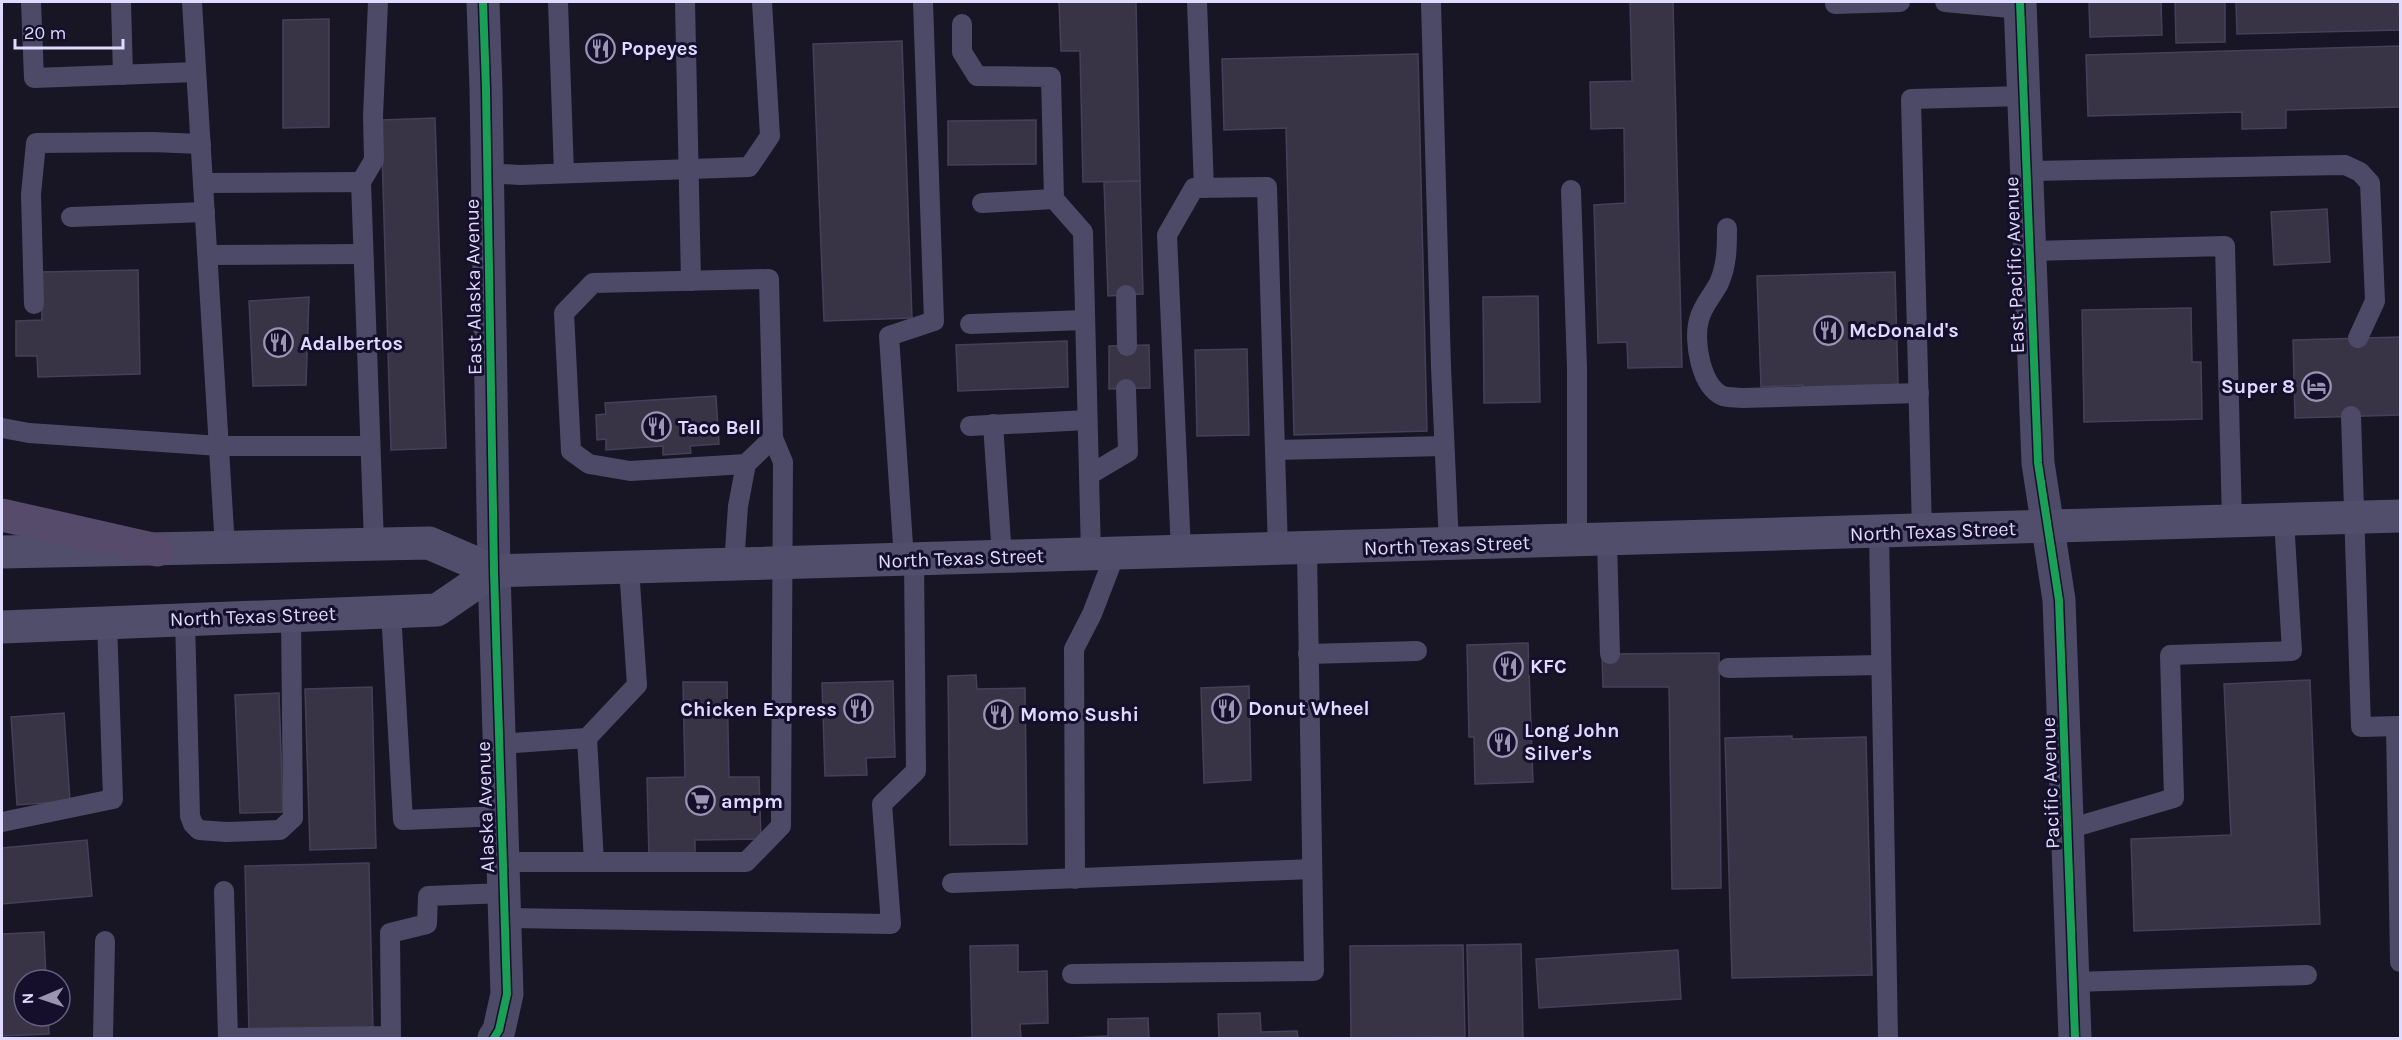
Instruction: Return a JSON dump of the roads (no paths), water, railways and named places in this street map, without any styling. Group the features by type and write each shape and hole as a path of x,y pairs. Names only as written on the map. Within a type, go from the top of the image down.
{"main road":[{"path":"2,515 157,550"},
{"name":"North Texas Street","path":"2,552 429,543 494,571 2400,516"},
{"name":"North Texas Street","path":"2,627 437,610 494,571"}],"street":[{"name":"East Alaska Avenue","path":"483,2 494,571"},
{"name":"East Pacific Avenue","path":"2021,5 2038,464 2049,527"},
{"name":"Pacific Avenue","path":"2049,527 2059,600 2075,1038"},
{"name":"Alaska Avenue","path":"494,571 507,994 499,1030 494,1038"}],"lane":[{"path":"31,2 34,78 196,72"},
{"path":"121,2 123,75"},
{"path":"192,2 225,548"},
{"path":"374,543 361,182 374,160 373,116 378,2"},
{"path":"558,2 564,173"},
{"path":"685,2 691,281"},
{"path":"488,173 749,167 770,136 762,2"},
{"path":"238,1038 391,1036 390,933 427,924 428,896 504,891 891,924 882,804 916,771 909,560 889,336 934,321 923,2"},
{"path":"1197,2 1204,188"},
{"path":"1431,2 1449,545"},
{"path":"1836,4 1900,2"},
{"path":"1945,2 2021,5"},
{"path":"962,24 963,52 976,76 1051,77 1054,199 1083,232 1089,475 1103,554 1092,614 1074,649 1075,879"},
{"path":"1922,531 1911,99 2024,96"},
{"path":"34,304 31,194 36,143 201,144"},
{"path":"2027,171 2345,165 2360,172 2370,183 2375,301 2358,338"},
{"path":"203,183 361,182"},
{"path":"1072,974 1314,970 1308,654 1276,450 1267,187 1194,188 1167,235 1181,552"},
{"path":"1571,190 1577,368 1592,541 1610,654"},
{"path":"982,203 1054,199"},
{"path":"71,217 205,212"},
{"path":"1727,228 1727,256 1719,282 1699,320 1700,356 1704,375 1710,386 1723,396 1742,398 1918,393"},
{"path":"2030,251 2225,246 2232,521"},
{"path":"208,255 363,254"},
{"path":"504,891 594,862 746,862 781,826 783,462 774,438 769,279 592,284 564,313 571,451 589,464 630,471 746,464"},
{"path":"1126,295 1127,346"},
{"path":"970,324 1084,320"},
{"path":"1089,475 1128,452 1126,388"},
{"path":"2351,416 2361,727 2398,726 2400,962"},
{"path":"970,426 1087,420"},
{"path":"993,424 1002,557"},
{"path":"2,428 29,433 220,446 370,446"},
{"path":"734,565 738,506 746,464 774,438"},
{"path":"1276,450 1444,446"},
{"path":"2068,829 2174,798 2170,655 2292,651 2284,520"},
{"path":"1879,532 1888,1038"},
{"path":"499,744 587,738 636,685 629,568"},
{"path":"391,611 403,820 501,816"},
{"path":"186,619 190,816 193,825 200,830 226,832 280,830 293,818 291,615"},
{"path":"2,822 113,799 107,622"},
{"path":"1308,654 1417,651"},
{"path":"1728,668 1881,665"},
{"path":"587,738 594,862"},
{"path":"952,884 1312,869"},
{"path":"224,891 228,1038"},
{"path":"104,1038 105,941"},
{"path":"2073,982 2307,975"}],"place":[{"name":"Popeyes","path":"600,48"},
{"name":"McDonald's","path":"1828,330"},
{"name":"Adalbertos","path":"279,343"},
{"name":"Super 8","path":"2316,386"},
{"name":"Taco Bell","path":"657,427"},
{"name":"KFC","path":"1509,666"},
{"name":"Donut Wheel","path":"1227,708"},
{"name":"Chicken Express","path":"858,709"},
{"name":"Momo Sushi","path":"999,714"},
{"name":"Long John Silver's","path":"1503,742"},
{"name":"ampm","path":"700,801"}]}
